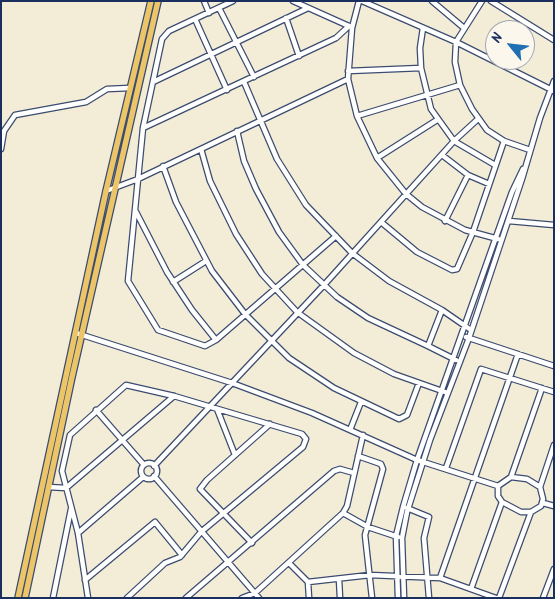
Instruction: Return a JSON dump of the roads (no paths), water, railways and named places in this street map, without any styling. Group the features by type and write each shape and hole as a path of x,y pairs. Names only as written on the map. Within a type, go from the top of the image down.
{"main road":[{"path":"24,598 79,334 106,191 151,1"},
{"path":"18,598 158,1"}],"street":[{"path":"204,1 209,13"},
{"path":"233,1 164,34 143,128 127,278 156,327 162,333 201,346 209,345 336,236"},
{"path":"293,1 303,3 308,8 350,27"},
{"path":"502,240 444,221 422,207 406,194 377,158 357,116 348,79 350,27 360,1 456,42 552,90"},
{"path":"432,1 464,28"},
{"path":"482,1 456,42 455,62 460,85 486,130 504,141 530,150"},
{"path":"491,1 554,40"},
{"path":"219,8 254,77"},
{"path":"153,82 308,8"},
{"path":"286,18 299,56"},
{"path":"195,19 227,90"},
{"path":"143,128 336,38 350,27"},
{"path":"423,28 420,48 421,68 426,94 437,120 454,141 495,166"},
{"path":"348,71 421,68"},
{"path":"106,191 138,179 348,79"},
{"path":"420,461 436,426 472,330 508,221 518,178 524,168 554,81"},
{"path":"244,82 262,120 277,159 290,183 306,205 352,253 389,281 442,310 472,330"},
{"path":"357,116 460,85"},
{"path":"1,149 5,127 15,116 86,102 107,89 130,88"},
{"path":"154,466 324,285 454,141 478,119"},
{"path":"377,158 437,120"},
{"path":"236,131 244,160 263,202 288,246 303,265 324,285 368,318 460,362"},
{"path":"381,222 417,252 452,270 460,266 504,141"},
{"path":"201,149 210,181 236,234 254,263 297,312 354,353 394,374 448,393"},
{"path":"442,155 468,175 489,184"},
{"path":"163,166 176,202 206,261 245,314 270,341 311,374 361,402 402,419 407,415 420,383"},
{"path":"444,221 468,175"},
{"path":"398,598 400,575 399,537 430,424 463,336 496,239 511,206"},
{"path":"135,208 173,282 216,340"},
{"path":"508,221 554,225"},
{"path":"489,260 495,262"},
{"path":"173,282 206,261"},
{"path":"480,286 486,288"},
{"path":"428,346 442,310"},
{"path":"79,334 232,383 363,435 420,461 498,486"},
{"path":"463,336 554,366"},
{"path":"440,578 518,354"},
{"path":"446,468 479,372 484,368 554,392"},
{"path":"88,598 78,533 62,471 70,436 96,410 126,385 174,396 302,434 306,443 201,532 182,555 165,563 127,598"},
{"path":"531,512 513,510 502,502 497,492 498,486 511,477 542,388"},
{"path":"48,487 66,488 174,396"},
{"path":"350,430 361,402"},
{"path":"217,409 235,455"},
{"path":"96,410 144,465"},
{"path":"252,542 200,488 270,424"},
{"path":"430,424 436,426"},
{"path":"242,598 254,593 343,513 347,506 363,435"},
{"path":"540,487 554,445"},
{"path":"358,456 381,464 383,469 365,542 372,598"},
{"path":"144,465 150,464 154,466"},
{"path":"143,477 141,470 144,465"},
{"path":"143,477 150,479 154,476 156,470 154,466"},
{"path":"186,598 334,472 340,469 354,473"},
{"path":"154,476 259,598"},
{"path":"78,533 143,477"},
{"path":"511,477 527,479 540,487 543,492 543,502"},
{"path":"471,589 502,502"},
{"path":"543,502 554,506"},
{"path":"308,582 370,575 440,578 498,598 531,512 543,502"},
{"path":"53,598 72,507"},
{"path":"406,508 429,517 424,538 429,598"},
{"path":"343,513 368,527 399,537"},
{"path":"85,580 155,522 182,555"},
{"path":"289,563 308,582 309,598"},
{"path":"544,598 554,570"},
{"path":"400,575 404,598"},
{"path":"339,579 340,598"}]}
